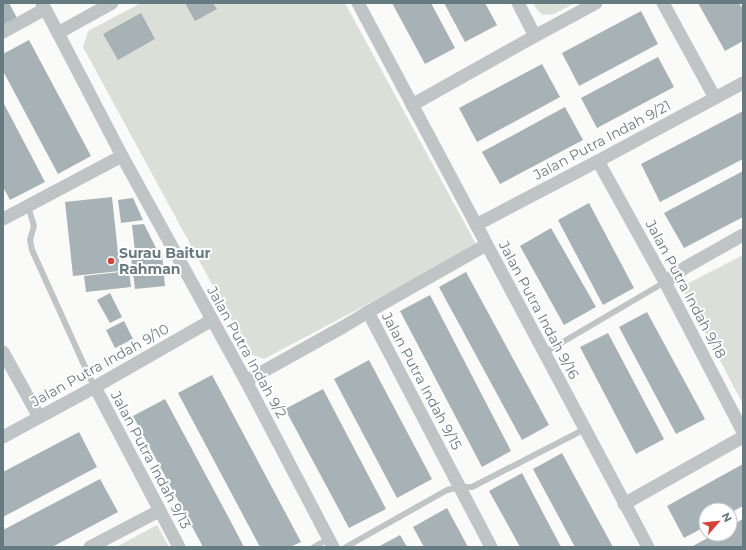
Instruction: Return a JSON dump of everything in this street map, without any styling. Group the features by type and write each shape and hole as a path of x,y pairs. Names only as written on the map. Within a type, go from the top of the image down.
{"street":[{"path":"58,33 112,3"},
{"name":"Jalan Putra Indah 9/16","path":"358,3 648,547"},
{"path":"518,3 535,36"},
{"path":"412,105 596,3"},
{"path":"663,3 715,98"},
{"path":"3,32 44,6"},
{"name":"Jalan Putra Indah 9/2","path":"44,6 122,156 246,381 330,543"},
{"name":"Jalan Putra Indah 9/21","path":"476,225 743,83"},
{"path":"4,217 122,156"},
{"name":"Jalan Putra Indah 9/18","path":"598,161 665,282 743,432"},
{"path":"665,282 686,267 743,235"},
{"path":"368,312 486,245"},
{"name":"Jalan Putra Indah 9/15","path":"246,381 368,312 491,547"},
{"name":"Jalan Putra Indah 9/10","path":"3,437 95,387 212,320"},
{"path":"3,352 39,417"},
{"name":"Jalan Putra Indah 9/13","path":"95,387 179,547"},
{"path":"624,504 743,437"},
{"path":"90,547 159,511"}],"lane":[{"path":"28,205 34,226 30,240 32,250 95,387"},
{"path":"544,353 665,282"},
{"path":"346,547 448,490 460,487 472,487 585,429"},
{"path":"314,547 330,543"}],"shaded area":[{"path":"141,3 345,3 477,246 264,359 250,354 83,47 88,31"},
{"path":"533,3 575,3 554,14 543,15 538,11"},
{"path":"743,255 743,404 681,287"},
{"path":"157,525 169,547 116,547"}],"building":[{"path":"3,3 9,3 17,18 3,26"},
{"path":"185,3 213,3 217,9 195,21"},
{"path":"392,3 431,3 455,48 425,64"},
{"path":"444,3 485,3 497,25 465,42"},
{"path":"698,3 739,3 743,9 743,41 725,51"},
{"path":"641,11 658,44 579,86 562,53"},
{"path":"141,13 155,39 118,60 103,34"},
{"path":"29,40 91,156 58,174 3,71 3,54"},
{"path":"658,57 674,87 597,128 581,98"},
{"path":"542,64 560,97 477,142 459,108"},
{"path":"3,102 45,182 10,200 3,187"},
{"path":"565,107 583,140 500,184 482,152"},
{"path":"743,111 743,159 660,202 641,164"},
{"path":"743,171 743,217 684,248 664,213"},
{"path":"112,197 120,271 73,276 65,202"},
{"path":"133,198 143,220 121,223 118,200"},
{"path":"589,203 634,288 603,305 558,220"},
{"path":"144,224 157,250 135,252 132,225"},
{"path":"551,228 596,307 564,325 520,246"},
{"path":"162,254 165,286 135,289 131,257"},
{"path":"129,271 131,287 86,292 84,276"},
{"path":"466,272 549,425 522,440 439,287"},
{"path":"110,293 122,317 110,323 97,300"},
{"path":"430,295 511,451 482,467 400,311"},
{"path":"647,312 705,419 676,434 619,327"},
{"path":"124,321 133,339 115,348 106,330"},
{"path":"608,333 664,439 636,454 580,347"},
{"path":"369,360 432,479 397,498 334,379"},
{"path":"212,375 301,542 290,547 260,547 178,393"},
{"path":"323,389 386,509 349,528 285,409"},
{"path":"165,399 244,547 203,547 133,416"},
{"path":"79,432 97,467 3,517 3,472"},
{"path":"562,453 613,547 575,547 533,469"},
{"path":"743,464 743,506 738,509 738,502 698,502 698,530 684,538 667,506"},
{"path":"522,473 561,547 520,547 489,491"},
{"path":"100,479 118,512 52,547 3,547 3,530"},
{"path":"447,508 468,547 424,547 413,527"},
{"path":"743,519 743,547 691,547 700,542 738,542 738,522"},
{"path":"400,535 407,547 378,547"}],"place":[{"name":"Surau Baitur Rahman","path":"111,261"}]}
